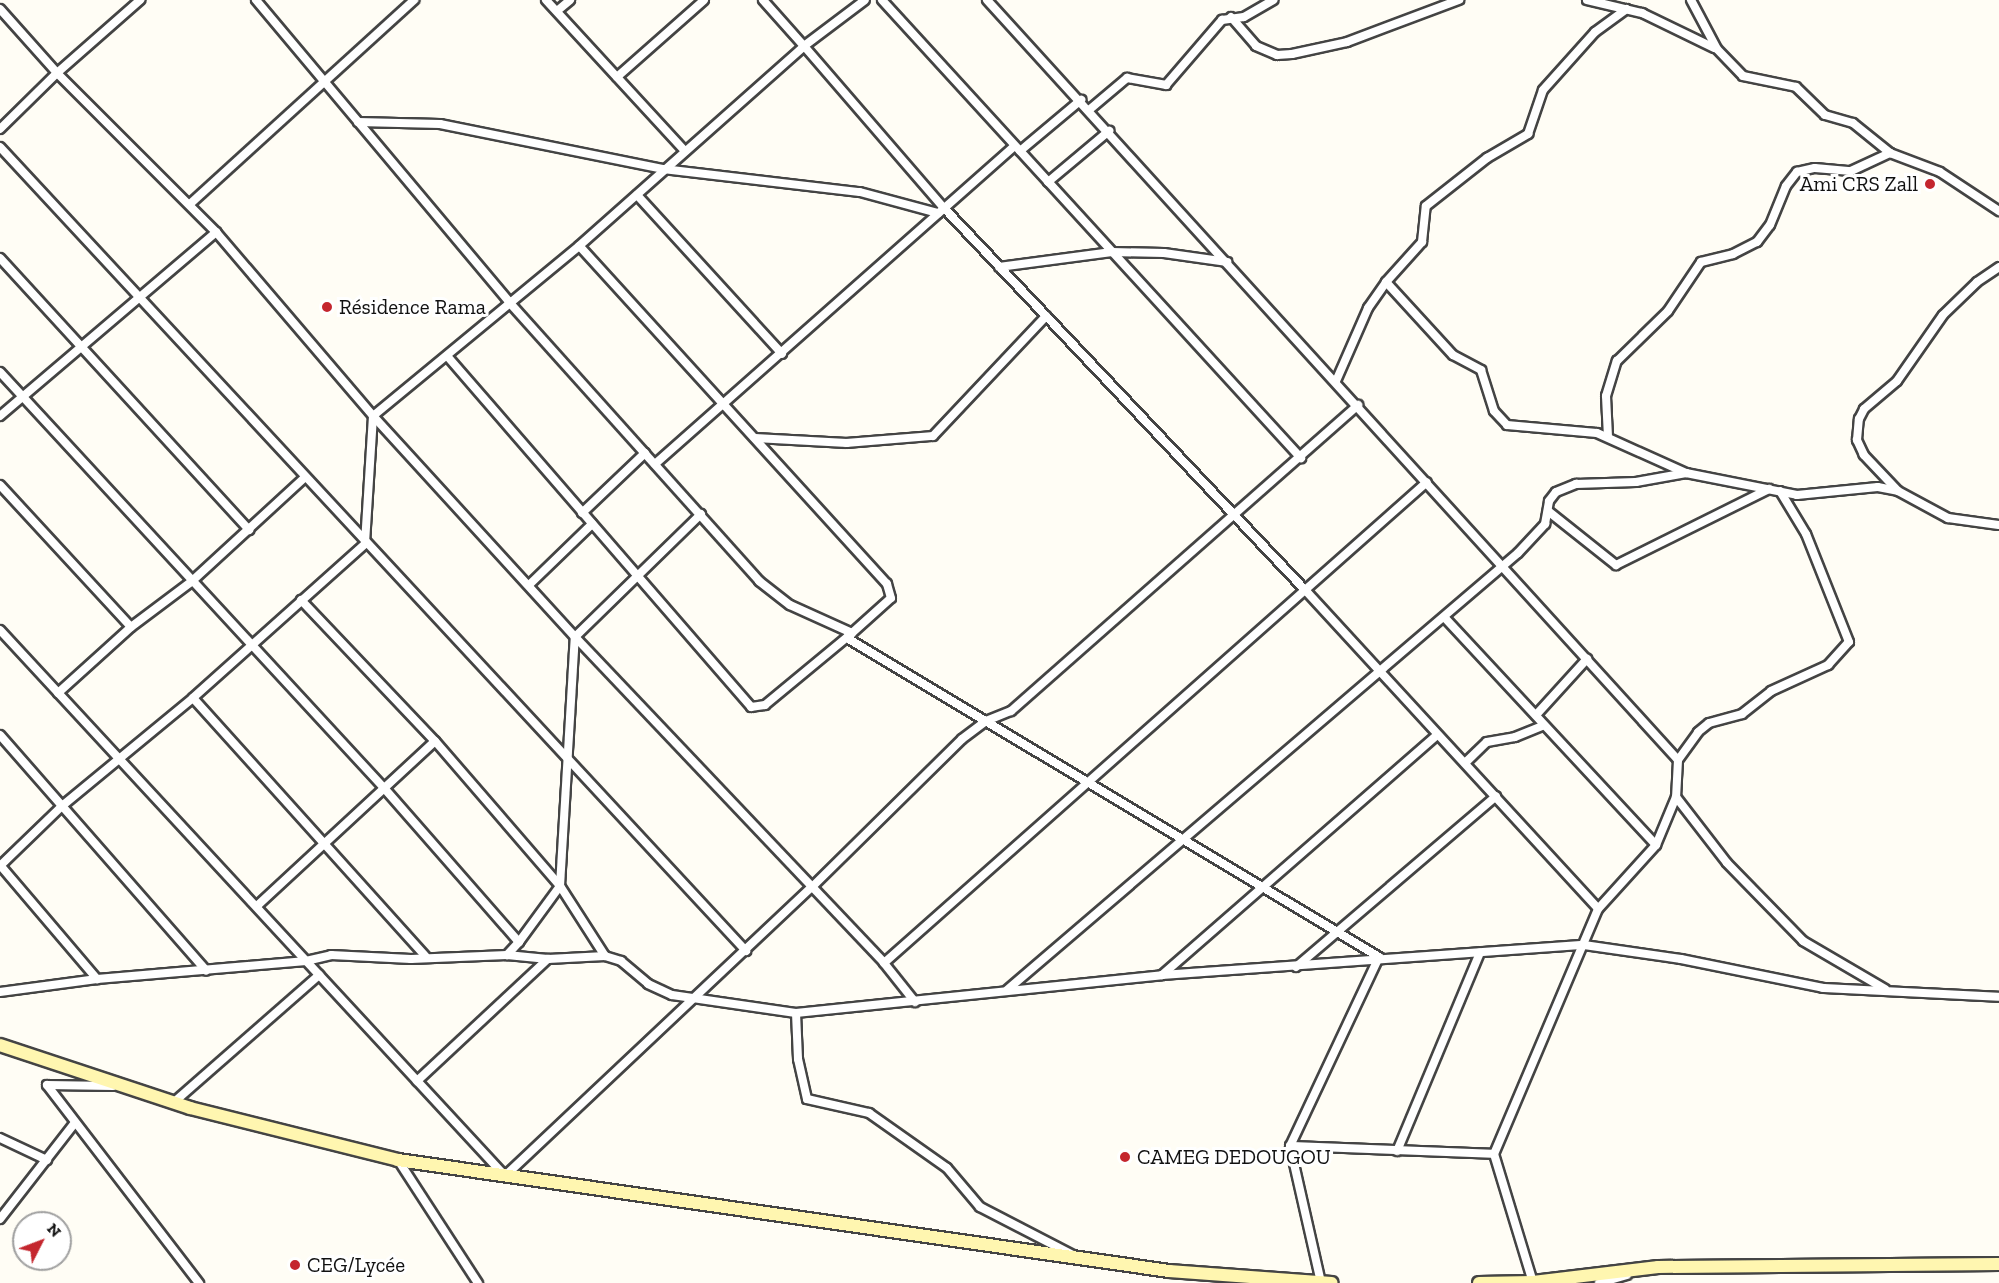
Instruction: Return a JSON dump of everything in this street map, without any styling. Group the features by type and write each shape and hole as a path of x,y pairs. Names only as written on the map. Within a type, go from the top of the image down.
{"main road":[{"path":"0,1045 174,1102 398,1160 1073,1255 1169,1271 1332,1283"},
{"path":"1479,1283 1533,1282 1658,1267 1999,1264"}],"street":[{"path":"0,129 57,73 140,0"},
{"path":"191,202 322,80 414,0"},
{"path":"546,0 684,150"},
{"path":"557,11 570,0"},
{"path":"618,77 704,0"},
{"path":"763,0 940,210 999,267 1307,592 1380,675 1496,796 1598,909"},
{"path":"97,978 0,865 63,805 193,698 365,544 373,416 448,357 509,302 579,246 684,150 804,46 866,0"},
{"path":"882,0 1300,458"},
{"path":"987,0 1081,100 1678,760"},
{"path":"1089,110 1127,78 1166,85 1222,20 1244,17 1273,0"},
{"path":"1231,17 1256,46 1276,55 1292,54 1347,42 1459,0"},
{"path":"1587,0 1659,19 1717,50 1743,76 1796,87 1818,110 1853,123 1890,153 1940,172 1999,211"},
{"path":"1691,0 1717,50"},
{"path":"260,2 322,80 509,302 759,581 790,605 850,636 986,721 1379,957"},
{"path":"0,9 57,73 191,202 373,416 575,637 884,963 915,1002"},
{"path":"1336,381 1356,332 1386,282 1422,242 1426,206 1487,158 1528,134 1534,109 1553,78 1595,32 1628,9"},
{"path":"655,464 782,354 940,210 1081,100"},
{"path":"358,122 440,124 663,169 860,192 940,210"},
{"path":"1048,182 1109,131"},
{"path":"0,147 365,544 746,951"},
{"path":"1608,437 1606,396 1617,361 1668,311 1701,261 1733,254 1757,242 1770,225 1786,186 1797,172 1815,168 1851,171 1890,153"},
{"path":"637,195 782,354"},
{"path":"0,416 216,232"},
{"path":"448,357 751,707 765,705 850,636 891,598 890,590 579,246"},
{"path":"999,267 1112,252 1164,253 1227,262"},
{"path":"0,258 249,530"},
{"path":"1898,491 1864,455 1857,440 1859,419 1864,409 1897,381 1943,315 1977,282 1999,267"},
{"path":"1386,282 1453,355 1481,370 1494,411 1507,425 1564,429 1608,437 1686,473 1797,495 1878,487 1898,491 1948,518 1999,525"},
{"path":"755,438 847,443 933,436 1046,316"},
{"path":"0,372 191,582 384,788 519,942"},
{"path":"0,630 258,905 306,961 505,1176 812,888 962,739 986,721 1011,711 1191,550 1236,517 1358,405"},
{"path":"582,513 645,453"},
{"path":"1007,990 1380,675 1503,566 1537,535 1548,511 1551,496 1568,485 1636,482 1686,473"},
{"path":"58,693 130,627 191,582 305,477"},
{"path":"884,963 1307,592 1427,482"},
{"path":"0,485 130,627"},
{"path":"1548,511 1616,565 1769,489"},
{"path":"1533,1282 1494,1154 1598,909 1656,845 1676,797 1678,760 1698,732 1709,723 1742,714 1771,691 1828,665 1849,642 1806,534 1780,491"},
{"path":"507,954 519,942 560,886 575,637 701,514"},
{"path":"529,585 592,524"},
{"path":"301,600 435,741 560,886 605,956"},
{"path":"1445,618 1656,845"},
{"path":"1536,716 1587,659"},
{"path":"193,698 328,844 426,957"},
{"path":"1465,763 1487,742 1515,737 1544,724"},
{"path":"0,735 206,970"},
{"path":"1162,975 1437,735"},
{"path":"258,905 328,844 435,741"},
{"path":"1296,967 1496,796"},
{"path":"1676,797 1726,863 1803,941 1886,990"},
{"path":"0,992 97,978 306,961 331,955 426,957 507,954 548,959 605,956 621,961 655,988 693,999 796,1013 1162,975 1296,967 1379,957 1480,953 1584,945 1682,959 1823,988 1886,990 1960,998 1999,998"},
{"path":"1397,1150 1480,953"},
{"path":"1321,1282 1290,1146 1379,957"},
{"path":"417,1081 548,959"},
{"path":"174,1102 319,975"},
{"path":"796,1013 798,1059 807,1099 869,1113 946,1168 980,1208 1073,1255"},
{"path":"123,1086 47,1085 74,1124 199,1283"},
{"path":"0,1219 74,1124"},
{"path":"0,1138 47,1160"},
{"path":"1290,1146 1494,1154"},
{"path":"398,1160 478,1283"},
{"path":"1599,1283 1658,1267"},
{"path":"1495,1283 1509,1282"}],"place":[{"name":"Ami CRS Zall","path":"1930,184"},
{"name":"Résidence Rama","path":"327,307"},
{"name":"CAMEG DEDOUGOU","path":"1125,1157"},
{"name":"CEG/Lycée","path":"295,1265"}]}
